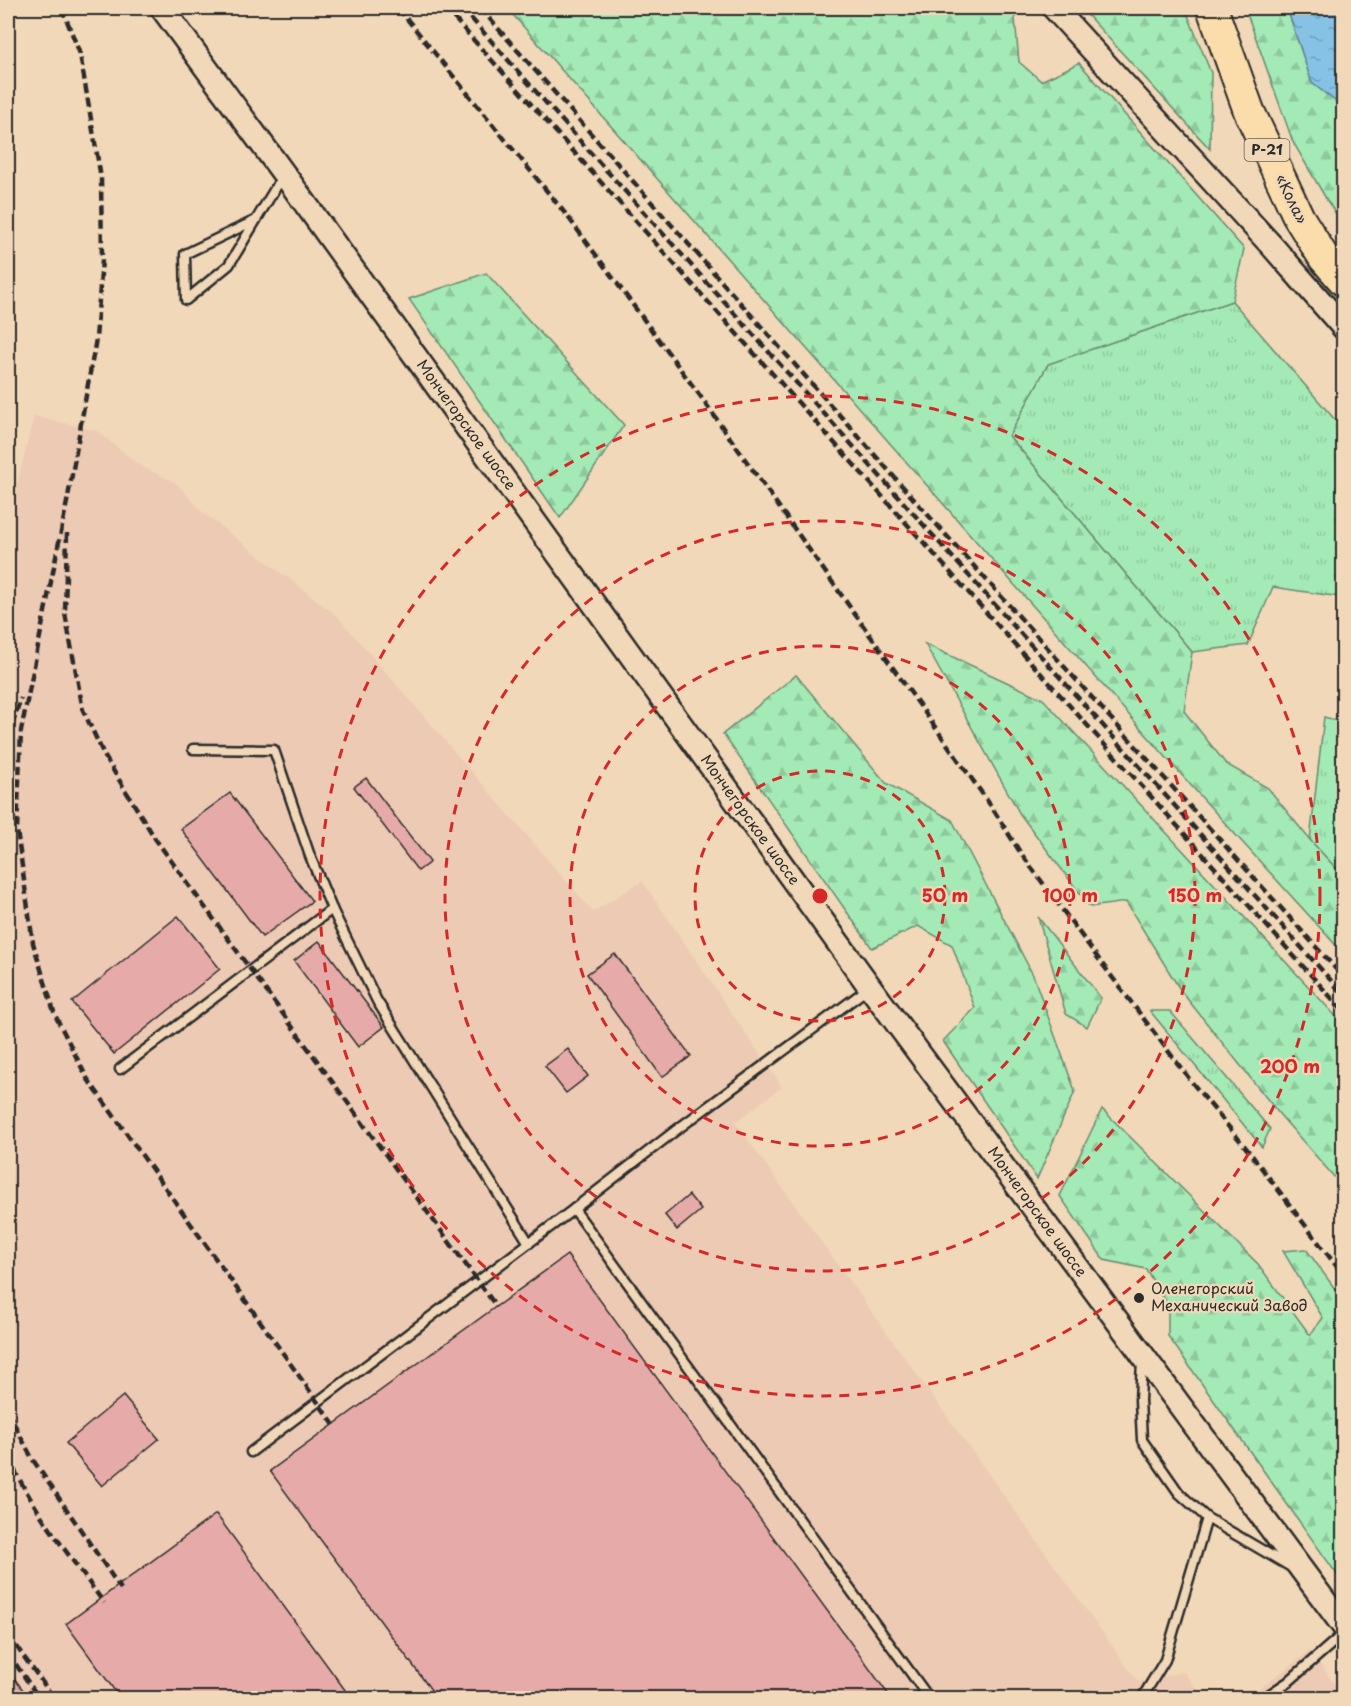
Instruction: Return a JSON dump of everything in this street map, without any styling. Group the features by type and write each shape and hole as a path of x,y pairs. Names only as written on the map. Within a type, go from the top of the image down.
{"highway":[{"name":"«Кола»","path":"1212,8 1249,111 1299,218 1324,258 1344,281"}],"street":[{"name":"Мончегорское шоссе","path":"162,8 870,987 1344,1628"},
{"path":"1054,8 1264,237 1344,328"}],"lane":[{"path":"256,220 185,254 186,300 229,266 284,174"},
{"path":"193,749 274,750 310,856 332,909 377,1001 529,1243"},
{"path":"120,1069 332,909"},
{"path":"251,1452 675,1131 870,987"},
{"path":"574,1209 929,1698"},
{"path":"1142,1355 1140,1400 1142,1440 1179,1492 1207,1518 1303,1575"},
{"path":"1142,1698 1165,1660 1207,1518"},
{"path":"1264,1698 1288,1682 1344,1633"}],"shaded area":[{"path":"34,416 97,431 139,465 176,483 202,512 337,616 593,912 642,881 782,1087 735,1122 1138,1682 1184,1672 1203,1698 8,1698 8,523"},
{"path":"1310,1651 1340,1691 1329,1698 1247,1698"}],"green space":[{"path":"507,8 1014,8 1019,62 1041,81 1079,63 1244,249 1232,301 1048,364 1009,436 1192,652 1184,711 1226,764 1268,788 1343,876 1343,953 1195,790"},
{"path":"1081,8 1185,8 1211,73 1210,149"},
{"path":"1245,8 1287,8 1312,83 1343,107 1343,224 1293,142"},
{"path":"486,273 624,425 560,518 409,299"},
{"path":"1232,301 1343,429 1343,610 1340,597 1273,587 1248,645 1192,652 1009,436 1048,364"},
{"path":"925,644 1043,699 1343,1024 1343,1187 1280,1115 1181,991 1126,902 1090,907 1020,814"},
{"path":"796,675 886,783 952,820 1033,975 1075,1091 1037,1179 943,1041 975,1008 952,945 918,926 872,948 723,734"},
{"path":"1324,717 1343,722 1343,876 1310,840"},
{"path":"1038,917 1101,998 1087,1027 1066,1014"},
{"path":"1150,1011 1170,1011 1270,1129 1262,1147"},
{"path":"1102,1109 1258,1264 1310,1335 1323,1318 1283,1251 1306,1249 1343,1300 1343,1583 1168,1336 1168,1307 1146,1269 1104,1260 1060,1196"}],"water":[{"path":"1287,8 1343,8 1343,107 1312,83"}],"building":[{"path":"366,778 430,862 418,871 354,787"},
{"path":"230,793 312,901 262,937 181,829"},
{"path":"178,916 220,969 114,1054 72,1002"},
{"path":"319,941 384,1027 358,1047 294,961"},
{"path":"615,954 691,1056 662,1077 587,974"},
{"path":"568,1049 588,1076 566,1093 545,1066"},
{"path":"689,1195 701,1210 677,1230 665,1215"},
{"path":"567,1255 891,1698 437,1698 270,1471"},
{"path":"123,1396 159,1439 102,1486 66,1443"},
{"path":"216,1514 351,1698 120,1698 66,1624"},
{"path":"8,1670 29,1698 8,1698"}],"railway":[{"path":"62,8 80,54 101,178 102,260 96,339 68,497 21,731 17,831 33,943 55,1015 87,1078 334,1425"},
{"path":"398,8 568,217 701,397 991,806 1020,852 1194,1085 1247,1149 1344,1276"},
{"path":"445,8 1344,1012"},
{"path":"462,8 1344,995"},
{"path":"480,8 911,496 1344,978"},
{"path":"67,533 65,613 83,710 105,757 156,840 496,1306"},
{"path":"8,738 21,698"},
{"path":"8,1412 33,1460 121,1589"},
{"path":"8,1456 40,1513 104,1603"},
{"path":"8,1635 54,1698"},
{"path":"8,1653 39,1698"}],"place":[{"name":"Оленегорский Механический Завод","path":"1139,1298"}]}
